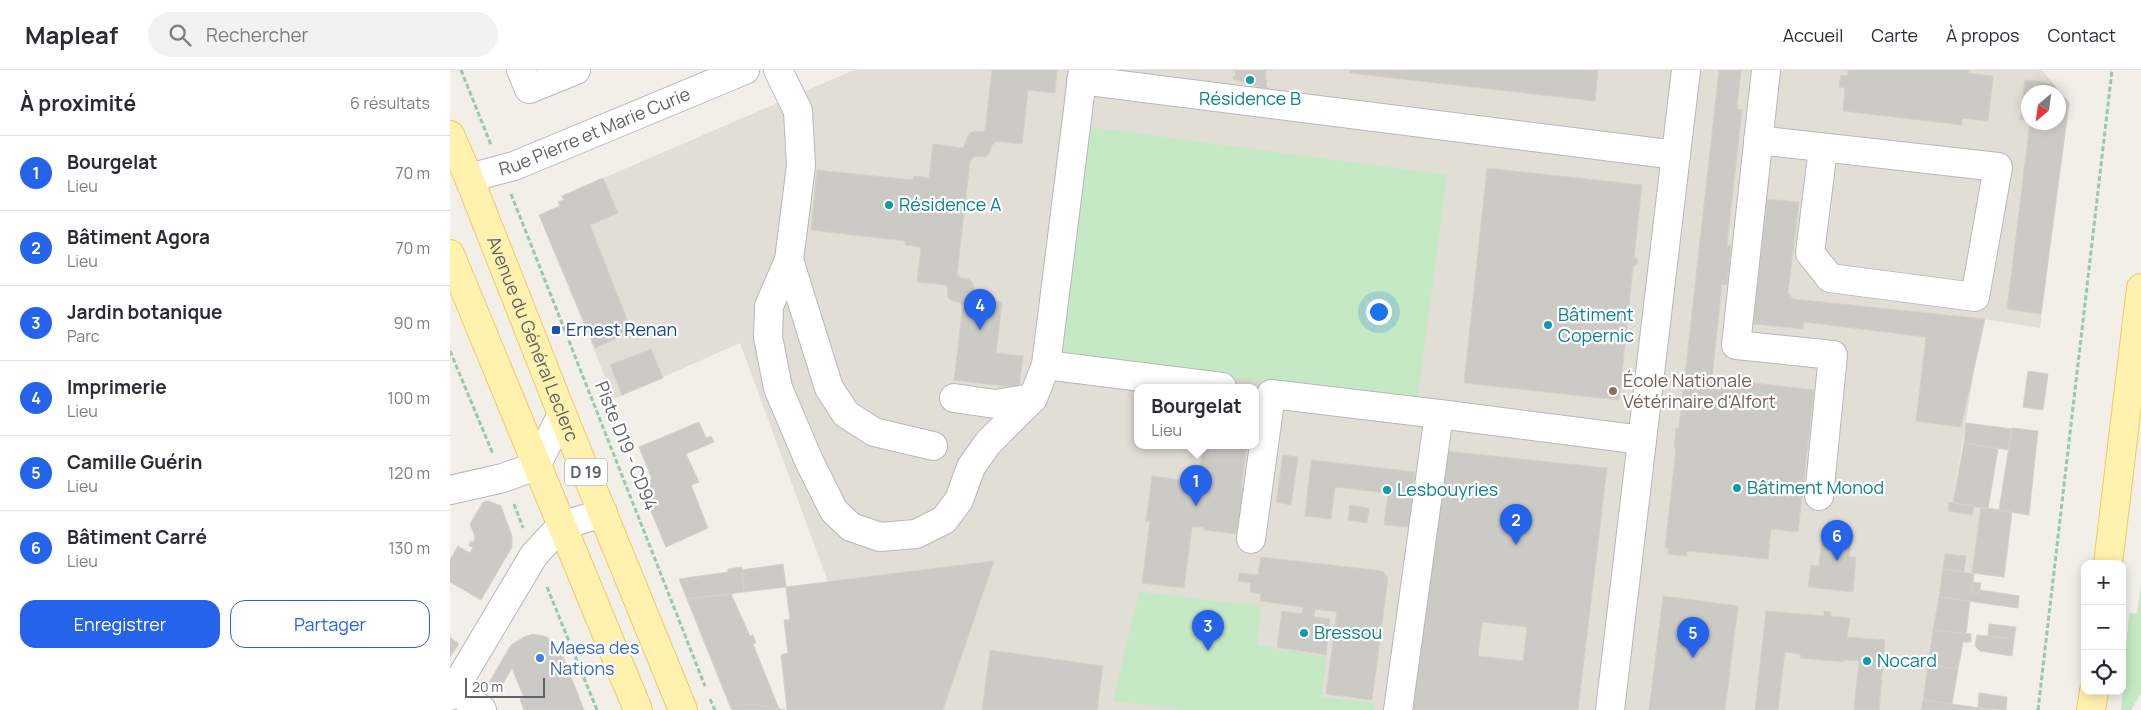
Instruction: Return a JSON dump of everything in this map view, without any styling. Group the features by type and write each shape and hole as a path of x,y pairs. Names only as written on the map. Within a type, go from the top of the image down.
{"main road":[{"name":"Avenue du Général Leclerc","path":"450,135 460,170 683,710"},
{"name":"D 19","path":"450,254 560,526 638,710"},
{"path":"2108,560 2141,288"},
{"path":"2091,710 2093,695"}],"street":[{"path":"521,70 529,88 576,70"},
{"name":"Rue Pierre et Marie Curie","path":"460,170 514,166 745,70"},
{"path":"778,70 798,111 801,166 789,260 769,306 768,337 778,388 809,461 834,511 851,527 880,536 916,534 944,520 959,500 972,467 988,443 1033,398 1046,365 1082,75 1676,155"},
{"path":"1610,710 1686,70"},
{"path":"1766,70 1736,345 1833,355 1819,496"},
{"path":"1758,140 1823,149 1998,167 1975,297 1830,278 1810,253 1823,149"},
{"path":"789,260 830,388 846,414 874,432 933,446"},
{"path":"1046,365 1198,384"},
{"path":"1259,437 1263,392 1642,440"},
{"path":"954,398 995,404 1033,398"},
{"path":"450,490 503,478 536,466 562,414"},
{"path":"1398,710 1440,414"},
{"path":"1250,538 1258,449"},
{"path":"482,710 452,693 526,565 560,526 603,513"}],"path":[{"path":"460,70 492,148"},
{"path":"2038,710 2112,70"},
{"name":"Piste D19 - CD94","path":"510,192 715,710"}],"shaded area":[{"name":"École Nationale Vétérinaire d'Alfort","path":"854,70 2042,70 2054,85 2021,85 2021,130 2066,130 2040,328 1984,319 1953,503 1981,507 1972,573 1943,570 1921,710 943,710 993,561 828,582 740,343 614,399 539,215 560,206 558,202 563,200 562,196"},
{"name":"École Nationale Vétérinaire d'Alfort","path":"2066,99 2069,103 2066,126"}],"green space":[{"path":"1090,127 1447,175 1417,402 1060,354"},
{"path":"2141,584 2141,693 2131,710 2121,710 2122,695 2126,695 2126,649 2129,613 2137,614"},
{"path":"1139,592 1261,606 1257,645 1327,657 1321,697 1374,703 1374,710 1188,710 1113,701"}],"building":[{"name":"Résidence A","path":"992,70 1057,70 1055,93 1028,90 1022,144 997,141 992,145 989,154 985,157 974,156 970,162 957,274 961,278 969,279 972,282 975,298 963,306 959,302 948,298 947,285 917,282 921,247 905,245 905,241 811,230 817,170 913,180 914,176 929,178 933,144 963,148 969,134 985,130"},
{"name":"Résidence B","path":"1233,70 1266,70 1265,80 1267,80 1266,85 1269,90 1233,79 1236,71"},
{"path":"1350,70 1598,70 1595,101 1349,73"},
{"path":"1719,70 1741,70 1737,109 1742,110 1727,245 1731,245 1727,285 1722,284 1712,378 1685,375"},
{"path":"1848,70 1969,70 1968,73 1993,76 1988,121 1962,118 1962,125 1843,111 1845,88 1839,87 1841,75 1847,76"},
{"path":"2025,80 2036,81 2035,85 2024,85"},
{"path":"2036,81 2054,85 2035,85"},
{"path":"2066,99 2069,103 2066,126"},
{"path":"2029,130 2065,130 2041,314 2007,309"},
{"name":"Bâtiment Copernic","path":"1487,168 1642,185 1634,258 1637,259 1638,263 1633,267 1619,400 1464,383"},
{"path":"603,178 618,213 590,225 632,332 595,348 539,215 560,206 558,202 564,200 562,196"},
{"path":"1767,199 1799,202 1788,293 1793,299 1985,319 1961,427 1916,421 1926,337 1804,322 1803,329 1753,324"},
{"path":"975,298 1002,302 996,353 1023,356 1019,388 954,380 963,306"},
{"path":"651,349 663,378 622,395 610,365"},
{"path":"2028,371 2048,374 2043,410 2023,407"},
{"name":"Bâtiment Monod","path":"1688,375 1814,390 1798,532 1771,529 1768,559 1687,551 1687,556 1668,554 1668,548 1665,548 1676,448 1674,448 1676,428 1679,428 1684,380 1687,380"},
{"path":"699,422 706,438 711,436 714,442 686,454 699,482 691,485 708,528 666,547 642,490 648,487 646,482 652,479 639,447"},
{"path":"1966,423 2012,429 2009,450 1964,443"},
{"path":"2012,428 2038,431 2029,515 1999,510"},
{"path":"1964,443 1998,449 1988,509 1953,503"},
{"path":"1203,449 1246,449 1241,487 1245,490 1240,532 1236,534 1204,530 1203,527 1192,527 1184,588 1142,583 1150,521 1146,521 1152,476 1188,481 1188,484 1197,485"},
{"path":"1445,451 1607,468 1578,710 1413,710","holes":["1482,622 1527,627 1523,661 1478,656"]},
{"path":"1283,455 1298,457 1291,505 1276,502"},
{"name":"Lesbouyries","path":"1311,460 1415,472 1409,527 1384,525 1388,493 1335,487 1331,519 1305,516"},
{"path":"489,501 501,506 512,536 512,547 481,600 450,582 450,560 458,546 470,553 473,547 469,546 470,542 474,541 475,536 470,524 483,502"},
{"path":"1949,502 1974,506 1972,515 1948,511"},
{"path":"1350,505 1369,508 1367,523 1348,520"},
{"path":"1981,507 2012,512 2004,577 1972,573"},
{"path":"1822,537 1851,540 1849,557 1856,557 1853,592 1808,587 1811,565 1819,566"},
{"path":"1945,554 1966,556 1964,572 1943,569"},
{"name":"Bressou","path":"1261,557 1383,571 1388,578 1372,700 1326,694 1337,612 1315,609 1314,617 1330,619 1326,655 1277,647 1282,611 1302,614 1303,607 1260,601 1261,594 1250,592 1251,583 1238,581 1239,573 1258,575"},
{"path":"994,561 943,710 787,710 781,655 788,653 784,620 790,620 786,587"},
{"path":"783,564 786,587 744,592 742,570"},
{"path":"742,567 744,592 687,599 679,579 728,572 728,569"},
{"path":"1943,569 1974,574 1971,592 1979,593 1980,590 2019,596 2018,608 1939,597"},
{"path":"1973,582 1981,583 1979,593 1971,592"},
{"path":"731,594 750,636 753,635 756,643 753,644 779,709 751,704 730,706 687,599"},
{"path":"1663,596 1738,606 1725,710 1649,710"},
{"path":"1939,597 1970,601 1966,634 1933,630"},
{"name":"Nocard","path":"1766,611 1824,616 1824,611 1831,612 1831,616 1850,618 1847,637 1885,640 1879,710 1854,710 1859,661 1844,660 1844,662 1800,658 1801,654 1785,652 1778,710 1755,710"},
{"path":"1989,624 2016,627 2014,639 1988,636"},
{"path":"1933,630 1971,634 1971,642 1963,642 1958,669 1928,665"},
{"path":"533,634 547,637 560,649 584,710 524,710 520,699 524,698 512,668 499,691 488,684 511,645"},
{"path":"1977,635 2014,639 2012,656 1980,651 1975,646"},
{"path":"450,637 459,644 450,657"},
{"path":"990,650 1103,666 1097,710 982,710"},
{"path":"1928,665 1958,669 1952,704 1923,700"},
{"path":"1979,693 2007,697 2006,710 1978,708"},
{"path":"1923,700 1952,704 1993,710 1921,710"},
{"path":"751,704 785,710 732,710 730,706"}],"place":[{"name":"Résidence B","path":"1250,80"},
{"name":"Résidence A","path":"889,205"},
{"name":"Bâtiment Copernic","path":"1548,325"},
{"name":"Ernest Renan","path":"556,330"},
{"name":"Imprimerie","path":"980,330"},
{"name":"École Nationale Vétérinaire d'Alfort","path":"1613,391"},
{"name":"Bâtiment Monod","path":"1737,488"},
{"name":"Lesbouyries","path":"1387,490"},
{"name":"Bourgelat","path":"1196,506"},
{"name":"Bâtiment Agora","path":"1516,545"},
{"name":"Bâtiment Carré","path":"1837,561"},
{"name":"Bressou","path":"1304,633"},
{"name":"Jardin botanique","path":"1208,651"},
{"name":"Maesa des Nations","path":"540,658"},
{"name":"Camille Guérin","path":"1693,658"},
{"name":"Nocard","path":"1867,661"}]}
